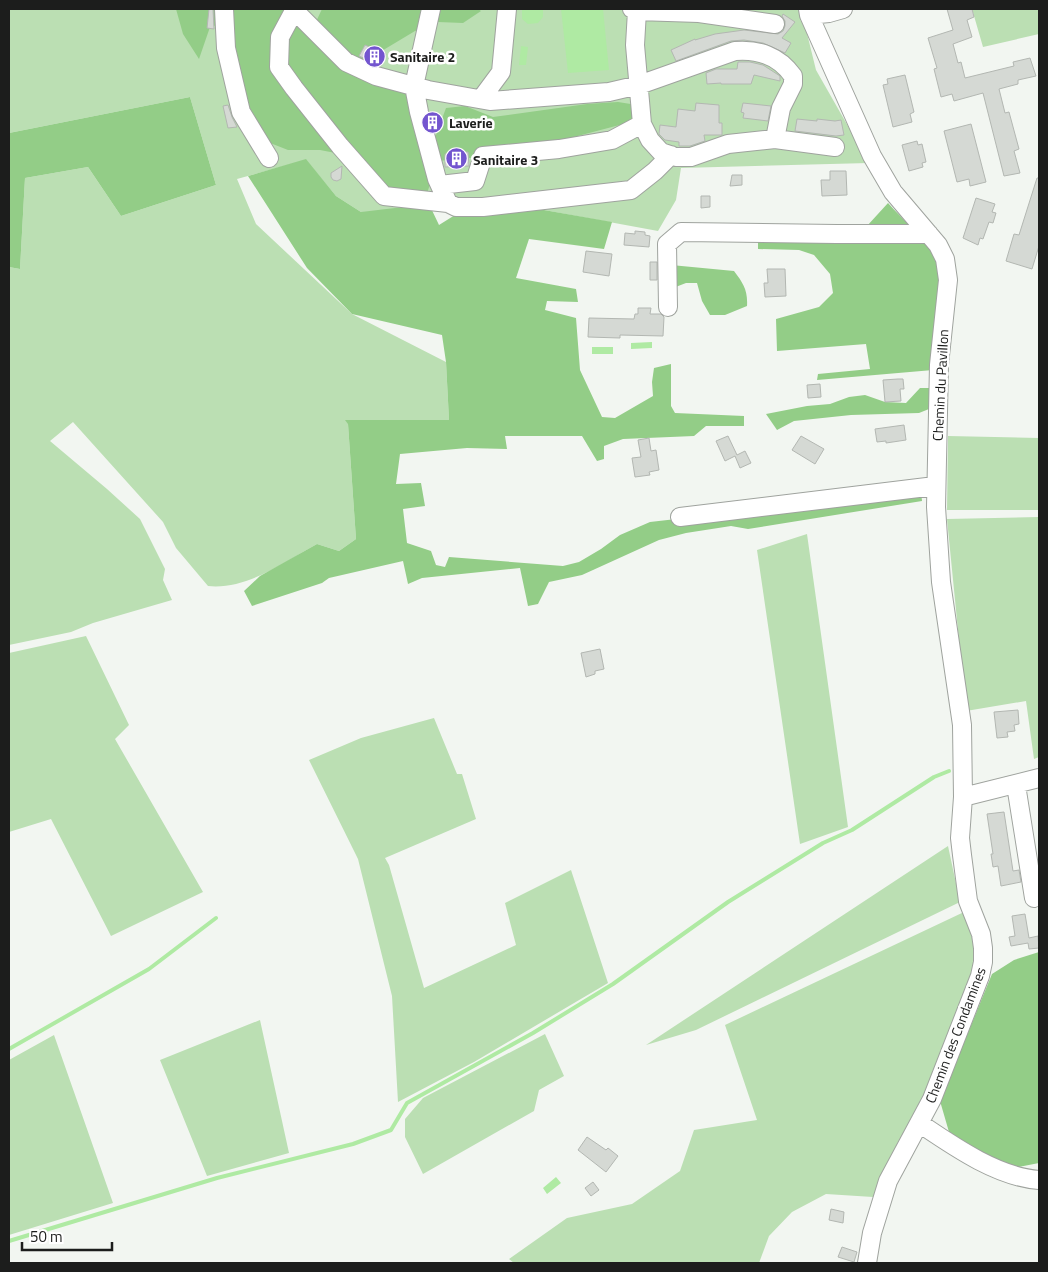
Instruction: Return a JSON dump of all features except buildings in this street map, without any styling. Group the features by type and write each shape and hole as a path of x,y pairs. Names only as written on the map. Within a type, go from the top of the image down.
{"street":[{"path":"224,9 226,48 241,112 269,158"},
{"path":"296,9 297,13 346,62 376,76 414,86 490,100 609,92 639,85 734,51 750,50 762,52 778,60 788,68 793,76 793,84 781,108 775,139"},
{"path":"296,9 280,37 279,67 294,88 384,196 448,204 456,207 483,207 632,190 671,155"},
{"path":"430,9 414,86 418,112 440,185 448,204"},
{"path":"481,99 501,72 507,9"},
{"path":"809,12 829,13 843,9"},
{"path":"775,24 699,13 635,10 635,45 642,124 650,140 661,152 676,157 691,157 728,144 775,139 835,147"},
{"name":"Chemin du Pavillon","path":"809,12 872,156 893,192 938,244 946,259 948,280 939,365 935,486 941,582 962,725 963,797"},
{"path":"501,72 519,99"},
{"path":"440,185 476,181 483,156 558,149 612,140 642,124"},
{"path":"668,307 667,244 681,232 929,234"},
{"path":"680,517 935,486"},
{"path":"963,797 1039,778"},
{"path":"1016,785 1034,898"},
{"name":"Chemin des Condamines","path":"867,1263 872,1233 888,1181 932,1099 980,976 983,962 984,948 981,934 968,901 962,855 960,838 963,797"},
{"path":"919,1123 957,1149 990,1165 1022,1179 1039,1180"}],"shaded area":[{"path":"9,9 801,9 816,70 869,163 681,168 676,200 658,231 544,210 361,212 336,196 306,160 237,179 256,224 352,314 446,362 449,420 348,424 356,539 339,551 317,544 265,573 237,584 223,586 208,586 176,548 163,522 73,422 50,441 140,519 165,569 163,580 172,600 93,623 71,632 9,645 9,267 20,269 25,178 88,167 121,216 216,185 190,97 9,133"},
{"path":"176,9 299,9 314,26 322,9 478,9 481,11 463,23 438,22 415,31 375,55 355,64 416,96 413,125 424,143 436,135 446,108 465,106 493,117 587,104 618,102 637,105 631,122 509,154 438,161 424,202 398,196 351,156 320,150 288,150 260,139 243,100 228,22 210,27 199,59 183,34"},
{"path":"522,9 543,9 543,17 538,23 528,24 522,19"},
{"path":"561,9 603,9 609,70 568,73"},
{"path":"972,9 1039,9 1039,34 983,47"},
{"path":"521,46 528,47 526,65 519,65"},
{"path":"190,97 216,185 121,216 88,167 25,178 20,269 9,267 9,133"},
{"path":"306,159 336,196 361,212 429,204 439,225 463,210 544,210 612,222 604,249 529,239 516,278 576,289 578,302 547,301 545,310 576,318 580,370 602,417 615,418 653,396 654,368 671,364 671,406 675,413 744,416 744,426 706,426 694,436 623,439 604,446 604,459 597,461 582,436 505,436 507,449 467,448 400,454 396,484 421,483 425,506 403,509 407,543 431,551 436,565 445,567 449,557 563,566 579,562 620,535 650,522 921,491 922,501 748,529 731,526 686,533 659,540 582,575 549,582 538,604 528,606 520,568 422,578 408,584 403,561 329,578 322,583 252,606 244,591 260,576 317,544 339,551 356,539 348,424 345,420 449,420 446,362 442,335 352,314 307,268 248,176"},
{"path":"888,203 925,243 941,270 933,370 817,380 818,374 870,369 866,344 777,351 776,319 819,307 833,293 830,274 814,255 799,250 758,249 758,237 856,238"},
{"path":"671,265 734,271 747,295 747,306 725,315 710,315 702,301 697,283 686,283 673,288"},
{"path":"652,342 652,348 631,349 631,343"},
{"path":"592,347 613,347 613,354 592,354"},
{"path":"920,388 929,388 929,409 919,413 851,415 794,421 777,430 766,414 807,406 830,404 849,397 865,395 885,402 906,403"},
{"path":"948,436 1039,438 1039,510 947,510"},
{"path":"1039,517 1039,757 1034,759 1026,701 966,711 947,519"},
{"path":"807,534 848,827 800,844 757,550"},
{"path":"86,636 129,725 115,739 203,892 111,936 51,819 9,832 9,653"},
{"path":"434,718 457,774 462,774 476,819 385,858 389,865 424,988 516,945 505,903 571,870 608,983 474,1062 398,1102 392,996 358,859 309,760 361,738"},
{"path":"948,846 960,902 696,1030 646,1045"},
{"path":"964,912 978,957 928,1090 898,1142 873,1197 826,1194 792,1212 769,1236 759,1263 514,1263 509,1259 567,1218 632,1204 680,1171 694,1130 757,1120 725,1025"},
{"path":"1039,952 1039,1163 1009,1169 949,1132 940,1101 992,974 1014,960"},
{"path":"260,1020 289,1153 207,1176 160,1060"},
{"path":"545,1034 564,1076 539,1090 534,1111 423,1174 405,1137 405,1119 423,1098"},
{"path":"54,1035 113,1203 9,1235 9,1060"},
{"path":"556,1177 561,1183 547,1194 543,1188"}],"waterway":[{"path":"9,1241 217,1178 353,1144 391,1130 407,1103 533,1033 613,984 728,902 823,843 852,830 934,777 949,771"},
{"path":"9,1049 149,969 216,918"}],"place":[{"name":"Sanitaire 2","path":"374,56"},
{"name":"Laverie","path":"433,122"},
{"name":"Sanitaire 3","path":"457,159"}]}
